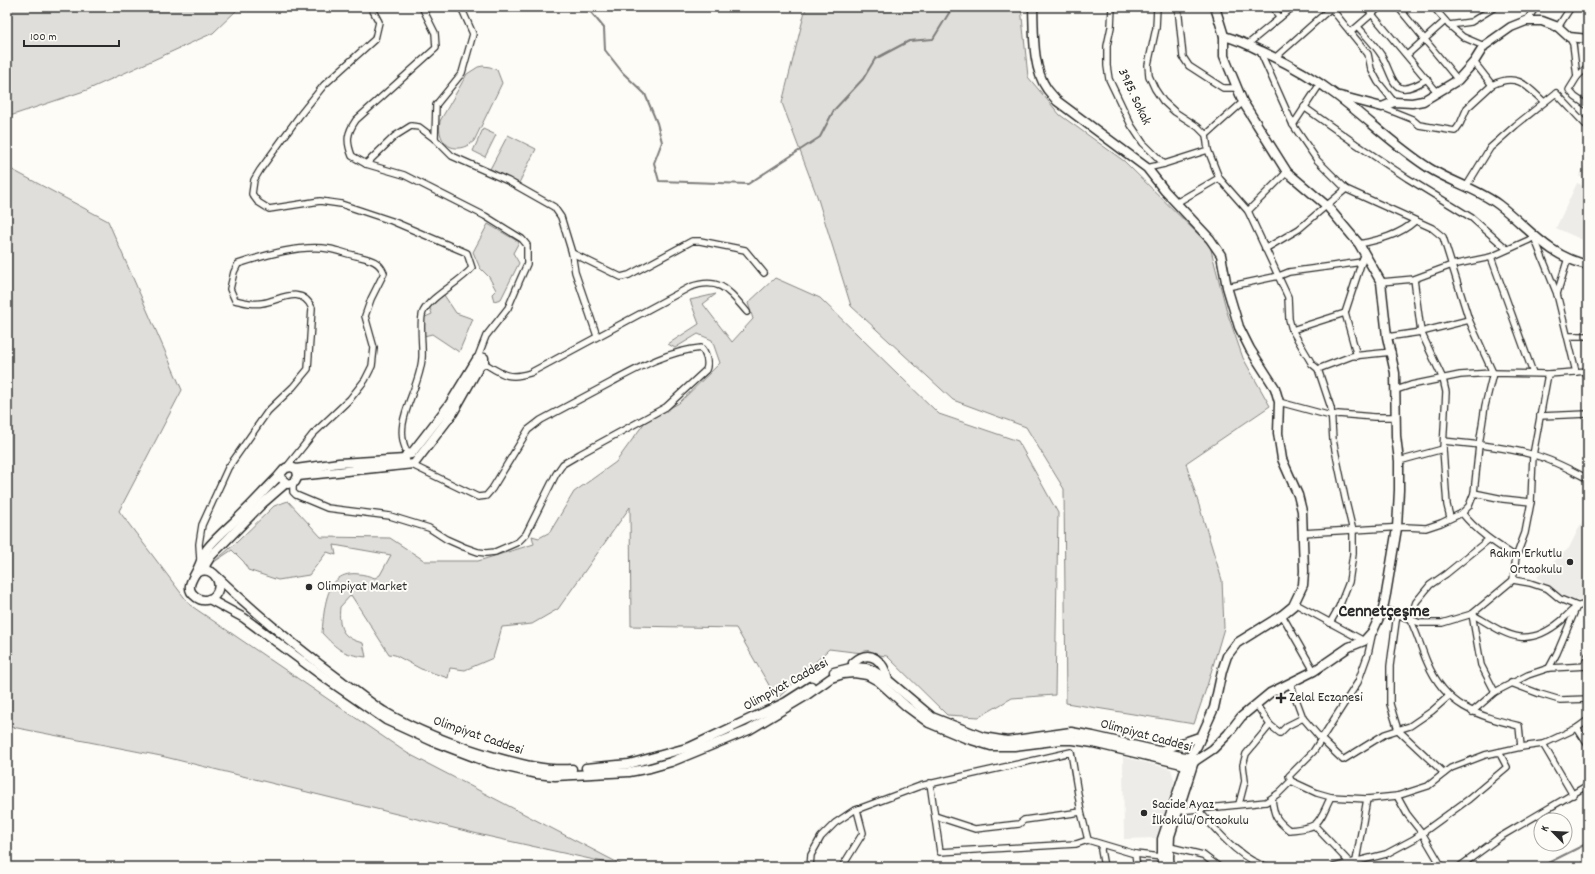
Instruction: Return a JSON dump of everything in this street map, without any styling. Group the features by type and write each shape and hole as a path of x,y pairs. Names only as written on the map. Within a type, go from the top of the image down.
{"street":[{"path":"371,7 379,22 375,38 324,85 260,170 254,180 252,194 258,202 269,208 320,201 341,204 392,221 467,253 472,268 465,276 428,304 422,314 422,360 416,385 402,424 403,446 410,460"},
{"path":"410,460 453,413 480,363 486,336 508,308 527,264 527,246 522,239 485,216 404,175 366,164 352,156 347,144 349,133 356,120 436,48 435,33 422,7"},
{"path":"435,139 436,105 462,73 473,34 461,7"},
{"path":"1033,7 1034,46 1039,72 1046,89 1058,101 1147,168 1176,203 1210,239 1221,255 1227,287 1239,327 1250,349 1275,388 1279,402 1278,433 1282,459 1298,495 1302,511 1303,585 1293,606 1282,615 1237,643 1227,656 1222,671 1214,708 1190,762 1162,839 1162,867"},
{"name":"3985. Sokak","path":"1112,7 1111,27 1107,46 1107,66 1109,79 1131,125 1143,143 1164,164"},
{"path":"1158,7 1156,28 1148,65 1149,76 1163,101 1175,112 1198,127 1206,136 1208,150 1219,178 1248,211 1288,297 1289,319 1292,330 1312,364 1318,369 1330,408 1337,458 1353,531 1353,554 1349,582 1339,607 1330,623"},
{"path":"1178,7 1183,57 1189,66 1223,88 1237,88"},
{"path":"1215,7 1224,36 1224,56 1244,102 1287,172 1327,206 1359,244 1381,282 1388,338 1395,373 1399,461 1396,528 1393,558 1383,608 1373,631 1368,654 1358,682 1313,752 1289,776 1291,780"},
{"path":"1274,7 1279,18"},
{"path":"1248,44 1293,7"},
{"path":"1276,57 1330,7 1368,54 1371,69 1378,82 1394,102"},
{"path":"1366,7 1438,93"},
{"path":"1351,32 1380,7"},
{"path":"1398,7 1458,80"},
{"path":"1407,55 1425,39 1447,23 1472,22 1495,7"},
{"path":"1526,21 1536,7"},
{"path":"1558,27 1571,7"},
{"path":"1435,8 1447,23 1463,37 1484,46"},
{"path":"1382,107 1394,102 1412,103 1423,101 1438,93 1458,80 1474,62 1484,46 1511,27 1526,21 1542,21 1558,27 1569,37 1573,44 1577,77"},
{"path":"1358,27 1378,50 1384,60 1392,81 1399,86 1407,88 1416,86 1426,79"},
{"path":"1224,36 1248,44 1276,57 1320,84 1336,95 1394,143 1430,169 1498,205 1544,245 1576,262 1588,265"},
{"path":"1569,37 1588,39"},
{"path":"1260,50 1293,125 1317,160 1346,190 1432,228 1443,237 1469,320 1493,373 1485,406 1474,493 1469,506 1462,513 1450,518 1442,524 1426,528 1415,527 1302,533"},
{"path":"1474,62 1492,85"},
{"path":"1588,66 1577,77 1569,90 1575,97 1588,106"},
{"path":"1336,95 1382,107 1412,119 1420,125 1455,131 1468,108 1492,85 1503,79 1514,79 1526,85 1544,102"},
{"path":"1293,125 1320,84"},
{"path":"1466,187 1490,148 1556,93 1588,127"},
{"path":"1206,136 1244,102"},
{"path":"1304,107 1400,174 1472,218 1507,250"},
{"path":"366,164 395,136 411,126 419,127 435,139 452,156 508,181 554,207 561,217 576,272 597,336"},
{"path":"1147,168 1208,150"},
{"path":"1248,211 1287,172"},
{"path":"1176,203 1219,178"},
{"path":"1265,249 1299,228 1346,190"},
{"path":"1359,244 1377,241 1408,227 1415,221"},
{"path":"1381,282 1414,279 1452,265 1491,257 1534,237"},
{"path":"1534,237 1557,294 1576,372"},
{"path":"572,253 621,277 629,275 692,241 700,241 744,250 764,273"},
{"path":"200,563 199,544 202,526 228,468 268,411 293,387 308,369 312,320 312,308 309,302 302,297 288,295 263,303 249,304 235,300 230,289 234,272 238,264 259,257 304,249 328,249 373,260 381,266 384,273 371,299 366,316 374,348 372,366 365,380 350,399 313,434 284,471 207,549 196,573 190,582 192,594 205,600 215,595 219,582 209,572 206,564 211,556 263,503 289,483 297,480 297,472"},
{"path":"1357,356 1345,314 1364,252"},
{"path":"1491,257 1533,374"},
{"path":"1557,294 1568,258"},
{"path":"1227,287 1279,276 1289,272 1362,262"},
{"path":"1414,279 1421,332 1443,378 1446,392 1443,449 1447,504 1450,518"},
{"path":"480,363 504,375 520,376 530,373 690,287 702,283 713,283 722,287 732,294 747,312"},
{"path":"1292,330 1345,314"},
{"path":"1388,338 1421,332 1469,320"},
{"path":"1568,336 1588,336"},
{"path":"691,348 701,348 706,356 708,365 706,370 666,406 563,464 556,474 526,534 518,542 499,550 486,553 478,552 446,539 426,526 390,516 327,508 292,492 289,483 282,479 284,471 291,467 297,472 410,460 478,497 486,496 492,489 528,430 541,420 643,366 669,354 691,348"},
{"path":"1318,369 1337,361 1357,356 1392,352"},
{"path":"1396,390 1460,375 1493,373 1548,374 1588,372"},
{"path":"1513,580 1516,557 1524,533 1531,502 1533,455 1548,374"},
{"path":"1279,402 1331,416 1338,414 1396,417"},
{"path":"1540,416 1588,414"},
{"path":"1444,441 1479,445 1533,455 1553,462 1588,479"},
{"path":"1399,461 1443,449"},
{"path":"1474,493 1503,499 1531,502"},
{"path":"1462,513 1488,540 1516,557"},
{"path":"1488,540 1430,585 1416,602 1410,619 1436,679 1449,696 1454,701 1472,712 1519,726 1521,747"},
{"path":"196,573 209,572"},
{"name":"Olimpiyat Caddesi","path":"209,572 283,636 382,710 406,724 433,735 482,753 525,766 570,770 629,764 690,747 786,702 831,673 844,668 854,667 866,668 888,680 932,717 983,737 1007,741 1071,732 1158,752 1190,762"},
{"path":"1383,608 1420,623 1442,623 1472,614 1500,589 1513,580 1530,583 1548,589 1560,599 1577,606"},
{"name":"Olimpiyat Caddesi","path":"209,599 244,618 328,680 386,720 432,742 490,763 537,774 555,776 629,772 650,768 693,754 749,730 804,697 831,678 843,674 854,673 867,675 878,681 906,706 929,723 965,738 991,746 1014,746 1066,739 1190,762"},
{"path":"1294,603 1364,640"},
{"path":"1472,614 1506,634 1517,638 1532,638 1551,629 1577,606 1588,604"},
{"path":"1549,668 1577,606"},
{"path":"1397,614 1390,666 1390,704 1398,730 1444,773"},
{"path":"1472,614 1481,665 1495,692"},
{"path":"1282,615 1314,671"},
{"path":"1170,867 1170,836 1179,811 1190,762 1212,749 1228,734 1241,717 1270,693 1314,671 1349,647 1364,640 1373,631"},
{"path":"1472,712 1495,692 1511,683 1549,668 1586,666 1588,655"},
{"path":"854,667 858,672 867,675"},
{"path":"1290,683 1303,718 1321,740 1343,760 1385,734 1410,726 1432,711 1449,696"},
{"path":"1511,683 1560,700 1588,699"},
{"path":"1256,704 1270,724 1280,733 1287,726 1303,718"},
{"path":"1291,780 1331,798 1397,796 1428,786 1451,768 1485,755 1543,744 1577,728 1588,720"},
{"path":"1239,804 1245,781 1243,765 1246,754 1270,724"},
{"path":"1577,728 1588,745"},
{"path":"1158,752 1202,736"},
{"path":"1543,744 1573,795"},
{"path":"810,867 811,855 821,837 835,823 857,810 930,783 1071,752 1081,812 1088,840"},
{"path":"1334,867 1386,854 1414,839 1469,799 1507,767 1499,752"},
{"path":"1179,811 1266,802 1272,799 1291,780"},
{"path":"930,783 940,852 1076,844 1088,840 1135,854 1162,857"},
{"path":"1458,867 1530,818 1573,795 1588,785"},
{"path":"1397,796 1407,814 1422,833 1442,867"},
{"path":"1272,799 1273,812 1278,822 1289,830 1314,824 1319,820 1331,798"},
{"path":"1353,862 1367,798"},
{"path":"1197,809 1227,842 1248,858 1262,866 1268,867"},
{"path":"842,867 863,833 857,810"},
{"path":"935,816 975,829 1019,824 1024,820 1081,812"},
{"path":"1314,824 1353,862"},
{"path":"1102,845 1101,850 1104,867"},
{"path":"1170,847 1203,855 1219,867"},
{"path":"1135,854 1138,867"}],"shaded area":[{"path":"7,7 240,7 213,33 87,90 7,117"},
{"path":"806,7 1021,7 1028,77 1060,115 1124,161 1210,246 1227,312 1243,358 1270,406 1186,463 1222,580 1224,628 1194,724 1066,703 1064,489 1026,427 953,400 851,306 817,196 782,103"},
{"path":"483,66 497,70 502,83 474,141 467,146 460,148 448,146 441,136 440,121 467,74 478,67"},
{"path":"483,129 496,135 485,157 473,151"},
{"path":"508,135 536,149 519,183 490,169"},
{"path":"1588,161 1588,181 1579,176"},
{"path":"7,167 108,221 182,390 119,511 190,605 407,753 626,867 482,835 161,756 7,726"},
{"path":"1577,183 1588,188 1588,235 1585,241 1556,228"},
{"path":"488,224 519,242 513,253 519,263 501,299 494,301 492,294 496,290 489,277 480,268 473,252"},
{"path":"775,278 820,298 939,414 1018,441 1058,513 1055,695 1012,698 979,717 947,715 887,656 829,649 777,699 736,628 631,626 630,507 558,609 532,624 502,627 493,658 465,670 450,668 448,678 421,669 395,655 389,654 351,595 340,607 341,626 346,635 363,643 366,657 346,653 332,644 322,633 328,595 338,578 347,574 359,574 375,578 380,575 391,555 334,545 336,555 327,552 309,575 278,580 248,570 244,562 232,550 214,562 274,506 288,501 321,537 390,538 425,561 478,561 534,544 532,536 539,538 550,532 574,492 616,462 645,422 679,403 720,363 712,340 698,334 675,348 668,344 699,324 690,300 716,294 703,304 732,342 753,319 748,303"},
{"path":"444,295 456,313 473,319 459,352 432,334 424,336 423,318 432,314 429,306"},
{"name":"Rakım Erkutlu Ortaokulu","path":"1588,510 1588,599 1571,600 1557,593 1537,577 1569,548"},
{"name":"Sacide Ayaz İlkokulu/Ortaokulu","path":"1123,757 1171,769 1174,779 1173,789 1156,838 1124,839"}],"waterway":[{"path":"589,7 590,11 604,28 605,50 623,73 645,94 657,123 662,142 654,163 659,181 748,184 820,137 834,110 863,79 875,59 909,41 933,39 949,13 959,7"},
{"path":"1540,867 1588,843"}],"place":[{"name":"Rakım Erkutlu Ortaokulu","path":"1570,562"},
{"name":"Olimpiyat Market","path":"309,587"},
{"name":"Zelal Eczanesi","path":"1281,698"},
{"name":"Sacide Ayaz İlkokulu/Ortaokulu","path":"1144,813"}],"district":[{"name":"Cennetçeşme","path":"1384,612"}]}
